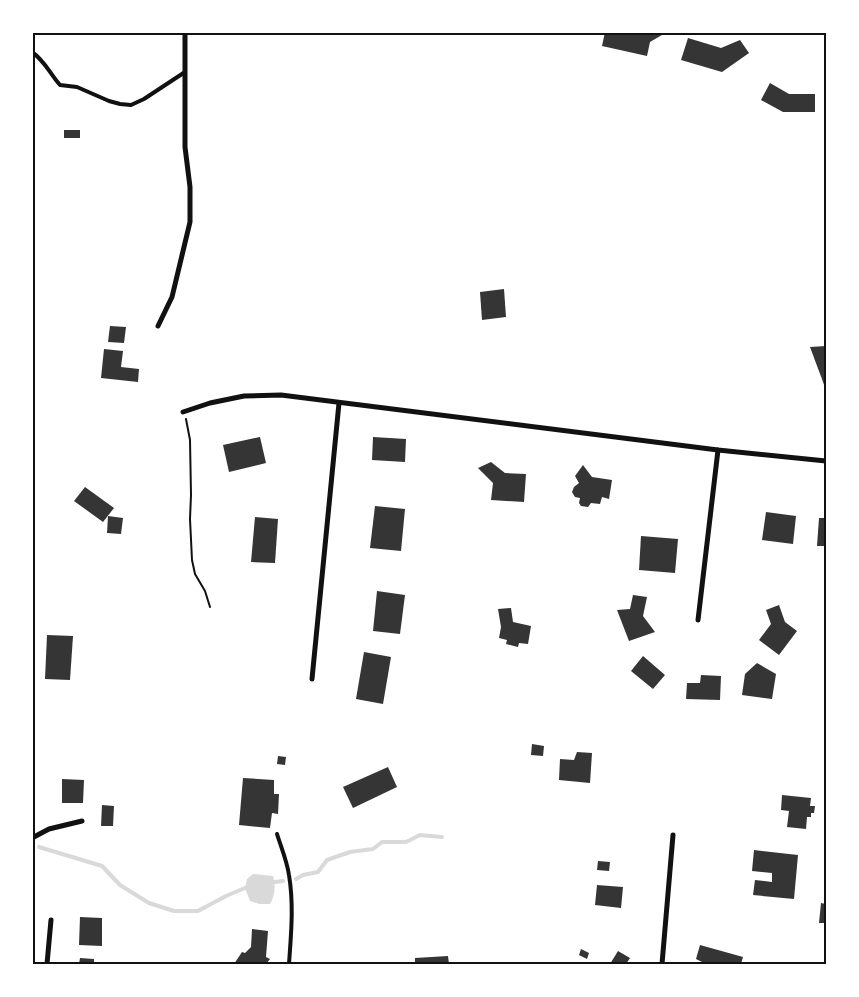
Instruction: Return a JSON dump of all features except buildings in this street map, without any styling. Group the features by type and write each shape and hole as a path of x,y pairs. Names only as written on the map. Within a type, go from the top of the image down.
{"street":[{"path":"158,326 172,297 190,222 190,187 185,147 185,32"},
{"path":"183,412 210,403 244,396 281,395 718,450 826,461"},
{"path":"312,679 339,403"},
{"path":"698,620 718,450"},
{"path":"32,838 49,829 82,821"},
{"path":"662,964 673,835"},
{"path":"47,964 50,920"}],"lane":[{"path":"32,52 42,59 60,85 77,87 120,104 131,105 137,103 185,72"},
{"path":"277,834 286,860 291,893 292,917 289,964"}],"path":[{"path":"183,412 190,440 192,560 210,607"}],"shaded area":[{"path":"253,874 273,876 274,890 270,904 259,904 250,901 245,888 247,879"}],"waterway":[{"path":"296,879 303,875 318,872 327,860 350,852 373,849 382,842 406,842 420,835 442,837"},
{"path":"39,847 102,866 120,885 149,903 174,911 198,911 245,888"},
{"path":"275,882 283,881"}]}
